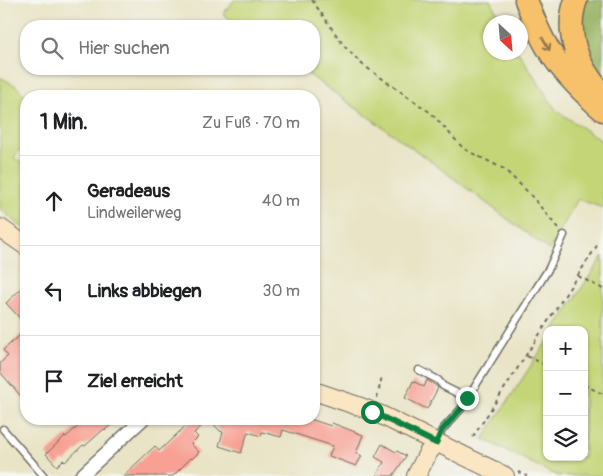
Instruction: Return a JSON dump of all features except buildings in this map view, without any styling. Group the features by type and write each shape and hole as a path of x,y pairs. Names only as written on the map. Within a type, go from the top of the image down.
{"highway":[{"path":"526,0 540,33 554,58 603,110"},
{"path":"576,0 573,9 572,34 576,54 591,82 603,94"}],"street":[{"path":"0,228 20,242"},
{"path":"320,393 372,412 505,476"},
{"path":"81,476 136,425"},
{"path":"416,476 428,453 436,443"}],"lane":[{"path":"436,443 442,430 461,409 549,268 564,235"},
{"path":"418,370 467,398"},
{"path":"3,429 44,476"}],"path":[{"path":"312,0 344,46 362,65 431,113 464,149 504,169 540,206 564,235"},
{"path":"473,437 598,244"},
{"path":"578,276 603,288"},
{"path":"526,356 543,364"},
{"path":"372,412 377,401 382,376"},
{"path":"588,387 603,394"}],"green space":[{"path":"234,0 490,0 498,15 483,15 483,60 524,60 556,110 603,142 603,208 578,199 549,250 429,160 309,75 320,75 320,20 232,20 223,14"},
{"path":"584,0 603,0 603,82 580,46"},
{"path":"0,77 20,90 20,149 14,158 20,162 20,225 0,209"},
{"path":"603,256 603,476 558,476 483,439 543,347 543,461 588,461 588,326 557,326"}],"route":[{"path":"372,412 436,443 442,430 461,409 467,398"}]}
